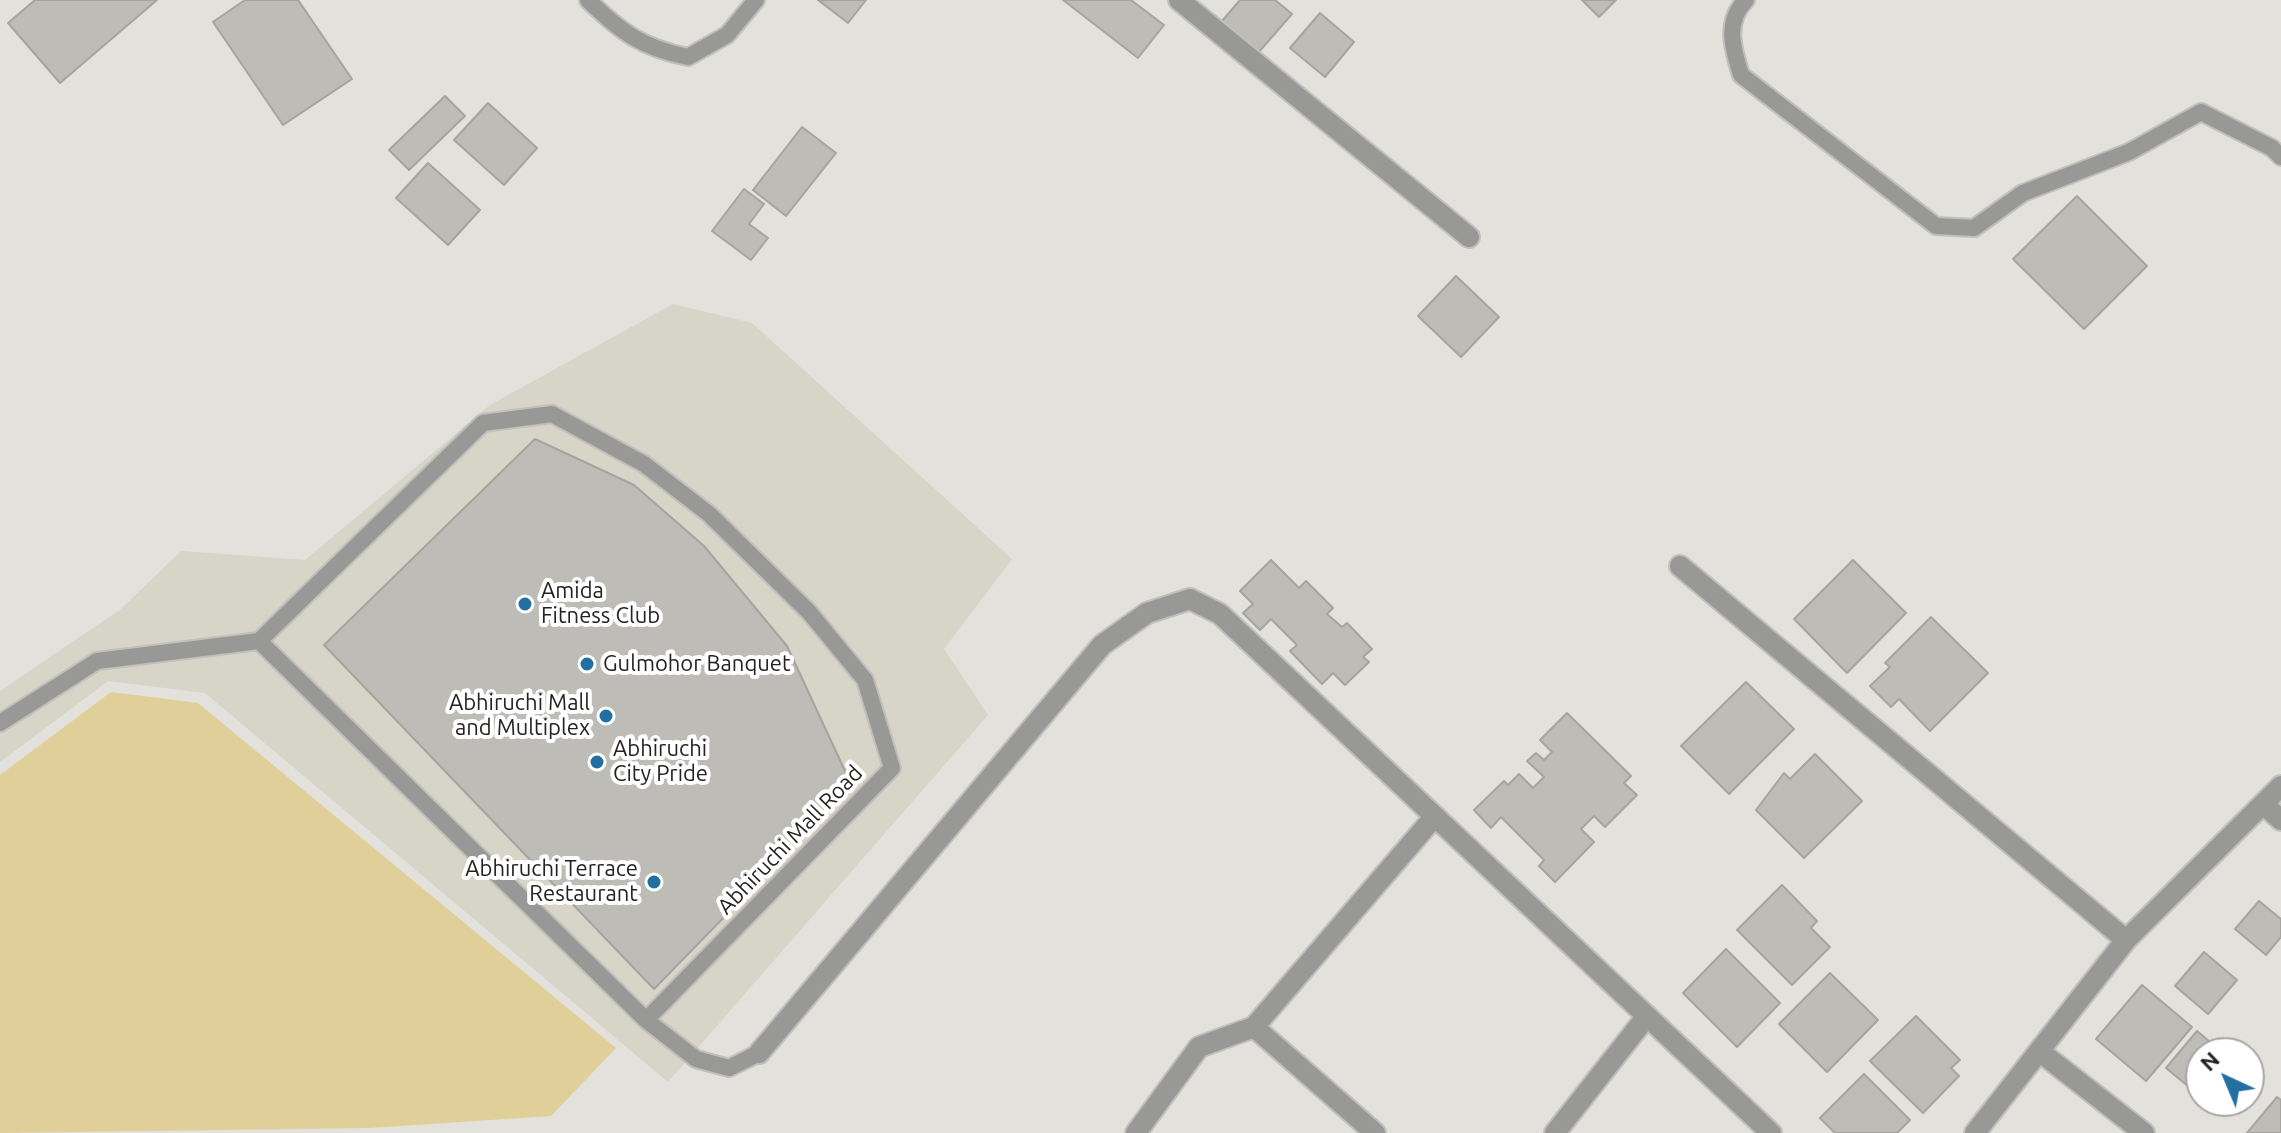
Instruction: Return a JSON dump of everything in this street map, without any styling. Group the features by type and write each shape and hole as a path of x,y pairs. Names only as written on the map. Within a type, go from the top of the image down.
{"street":[{"path":"1179,0 1469,237"},
{"path":"1680,566 2126,940"},
{"path":"759,1053 1102,645 1147,613 1190,599 1220,614 1771,1133"},
{"path":"1975,1133 2126,940 2281,786"},
{"path":"2263,804 2281,820"},
{"path":"1136,1133 1199,1047 1254,1027 1435,816"},
{"path":"1555,1133 1647,1016"},
{"path":"1254,1027 1375,1133"},
{"path":"2039,1051 2144,1133"}],"lane":[{"path":"588,0 617,28 654,51 688,57 727,35 756,0"},
{"path":"1746,0 1736,10 1730,41 1741,75 1936,226 1974,228 2023,193 2129,152 2201,112 2272,148 2281,157"},
{"name":"Abhiruchi Mall Road","path":"259,641 483,423 552,414 644,464 709,514 798,601 865,680 892,768 646,1020"},
{"path":"0,723 97,661 259,641 646,1020 696,1059 729,1068 759,1053"}],"shaded area":[{"path":"673,304 752,323 1012,559 944,649 988,715 668,1082 205,693 108,681 0,762 0,691 121,609 181,551 305,560 490,405"},
{"path":"111,692 198,703 616,1048 551,1116 370,1128 0,1133 0,775"}],"building":[{"path":"35,0 157,0 60,83 8,23"},
{"path":"245,0 298,0 352,79 283,125 213,22"},
{"path":"818,0 866,0 848,23"},
{"path":"1063,0 1131,0 1164,25 1138,58"},
{"path":"1240,0 1275,0 1292,14 1258,53 1221,22"},
{"path":"1582,0 1616,0 1599,17"},
{"path":"1320,13 1354,42 1325,77 1290,48"},
{"path":"445,96 465,116 409,170 389,150"},
{"path":"488,103 537,148 504,185 454,140"},
{"path":"802,127 836,153 786,216 753,190"},
{"path":"428,163 480,210 448,245 396,198"},
{"path":"744,189 764,204 749,224 768,238 751,260 712,231"},
{"path":"2077,196 2147,266 2084,329 2013,259"},
{"path":"1456,276 1499,317 1461,357 1418,316"},
{"name":"Abhiruchi Mall and Multiplex","path":"535,439 634,485 704,546 787,646 852,786 654,989 324,645"},
{"path":"1271,560 1299,588 1306,581 1333,608 1327,614 1342,627 1347,623 1372,649 1363,657 1369,662 1345,685 1333,673 1322,684 1290,651 1297,645 1271,619 1260,630 1243,613 1253,604 1240,591"},
{"path":"1853,560 1906,613 1847,673 1794,619"},
{"path":"1931,617 1988,673 1930,731 1899,699 1891,707 1870,686 1890,667 1885,663"},
{"path":"1746,682 1794,729 1729,794 1681,746"},
{"path":"1567,713 1631,776 1624,783 1637,795 1605,827 1594,816 1581,829 1594,842 1555,882 1539,866 1544,860 1501,817 1491,828 1474,810 1504,781 1508,785 1519,774 1533,788 1544,777 1527,761 1536,753 1544,760 1552,752 1540,740"},
{"path":"1815,754 1862,801 1804,858 1756,810 1784,773 1790,779"},
{"path":"1782,885 1817,921 1811,928 1830,947 1792,985 1737,930"},
{"path":"2259,901 2281,919 2281,937 2266,955 2235,929"},
{"path":"1726,949 1780,1003 1737,1047 1683,993"},
{"path":"2204,952 2237,980 2208,1014 2175,986"},
{"path":"1830,973 1878,1020 1827,1072 1779,1024"},
{"path":"2142,985 2192,1027 2146,1081 2096,1039"},
{"path":"1916,1016 1960,1060 1951,1068 1959,1076 1923,1113 1870,1061"},
{"path":"2185,1045 2185,1084 2166,1068"},
{"path":"1864,1074 1910,1120 1897,1133 1835,1133 1820,1118"},
{"path":"2277,1097 2281,1100 2281,1133 2247,1133 2260,1117 2265,1117 2265,1111"}],"place":[{"name":"Amida Fitness Club","path":"525,604"},
{"name":"Gulmohor Banquet","path":"587,664"},
{"name":"Abhiruchi Mall and Multiplex","path":"606,716"},
{"name":"Abhiruchi City Pride","path":"597,762"},
{"name":"Abhiruchi Terrace Restaurant","path":"654,882"}]}
